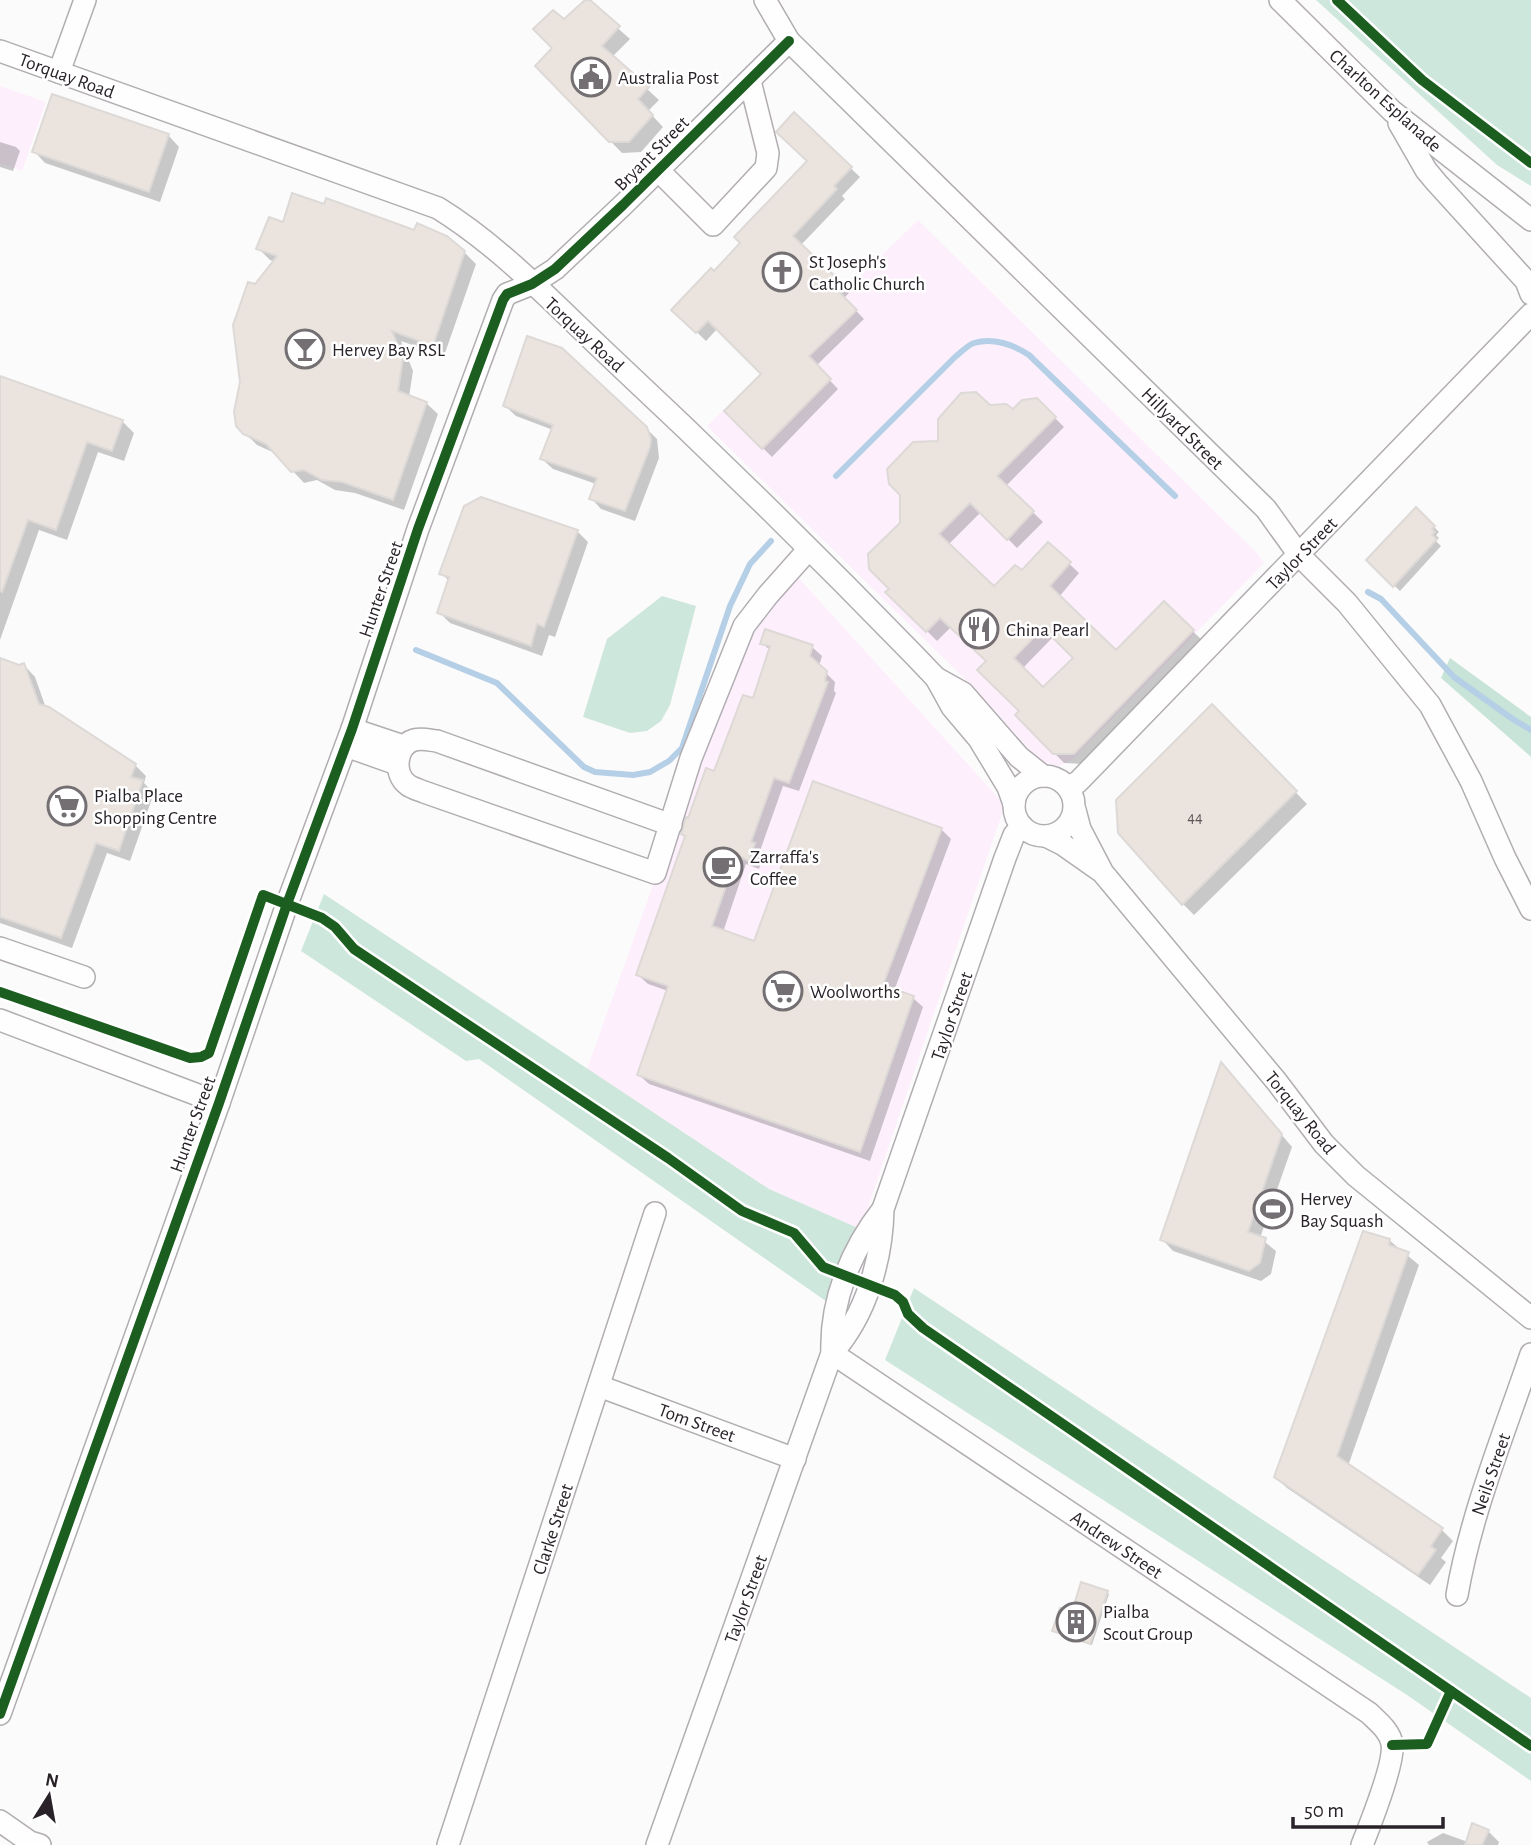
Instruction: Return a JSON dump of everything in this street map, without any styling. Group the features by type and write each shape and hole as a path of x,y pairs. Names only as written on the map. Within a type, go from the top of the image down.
{"street":[{"path":"59,72 85,0"},
{"name":"Hillyard Street","path":"765,0 789,41 1266,509 1299,555 1347,603 1430,705 1472,781 1505,858 1531,909"},
{"name":"Charlton Esplanade","path":"1280,0 1392,111 1531,220"},
{"name":"Bryant Street","path":"532,284 555,269 789,41"},
{"name":"Torquay Road","path":"0,51 438,208 466,226 657,400 936,678 963,693 1019,757 1042,776"},
{"path":"658,170 713,225 766,168 768,153 750,81"},
{"path":"1392,111 1426,170 1526,281 1531,295"},
{"name":"Hunter Street","path":"0,1714 4,1688 219,1102 287,904 349,738 403,574 503,300 507,294 532,284"},
{"name":"Taylor Street","path":"1068,787 1078,782 1529,318"},
{"path":"671,825 437,741 413,741 400,755 399,775 408,785 655,873 671,825 691,758 744,626 768,594 808,550"},
{"name":"Torquay Road","path":"936,678 952,707 979,739 999,771 1014,804"},
{"path":"349,738 400,755"},
{"path":"1042,776 1052,777 1068,787 1075,802 1072,820 1066,828 1057,834 1046,836 1029,832 1014,812 1020,788 1026,782 1042,776"},
{"name":"Torquay Road","path":"1074,810 1080,829 1103,873 1277,1082 1324,1144 1356,1175 1531,1318"},
{"name":"Taylor Street","path":"657,1845 832,1353 832,1321 839,1293 860,1242 883,1209 1005,858 1014,835 1022,826"},
{"name":"Torquay Road","path":"1046,836 1103,873"},
{"path":"0,948 84,977"},
{"path":"0,1020 219,1102"},
{"name":"Clarke Street","path":"448,1845 655,1213"},
{"name":"Andrew Street","path":"832,1353 1369,1713 1384,1727 1392,1745 1387,1776 1362,1845"},
{"name":"Neils Street","path":"1457,1595 1472,1528 1531,1354"},
{"name":"Tom Street","path":"599,1386 795,1459"},
{"path":"0,1821 30,1842 40,1845"}],"shaded area":[{"path":"0,86 46,102 22,171 0,163"},
{"path":"918,220 1257,553 1264,563 1072,760 1059,766 1040,761 974,688 707,426"},
{"path":"796,575 1005,805 864,1219 858,1228 769,1189 587,1069 702,749 753,634"}],"green space":[{"path":"1316,0 1531,0 1531,186 1497,165"},
{"path":"662,596 696,606 670,705 661,721 647,731 630,733 583,717 607,639"},
{"path":"1450,658 1531,717 1531,757 1441,678"},
{"path":"324,894 769,1189 858,1228 830,1304 479,1059 466,1061 301,951"},
{"path":"914,1288 1531,1698 1531,1781 1407,1695 885,1360"}],"building":[{"name":"Australia Post","path":"585,0 590,0 620,26 602,46 649,87 638,99 653,115 629,142 609,142 535,66 552,48 533,29 553,10 564,19"},
{"path":"52,94 169,134 149,192 32,152"},
{"path":"794,112 852,167 834,186 837,189 793,236 842,283 836,289 857,310 809,356 831,379 762,449 724,411 761,374 708,321 696,333 671,310 711,268 714,271 740,243 734,237 807,161 776,132"},
{"name":"Hervey Bay RSL","path":"292,193 324,204 326,198 414,230 417,223 447,236 465,251 433,346 392,331 403,358 398,391 427,402 393,500 342,482 322,480 304,470 291,472 266,444 243,434 236,426 234,412 240,382 233,325 248,282 255,284 277,256 256,249 269,217 283,222"},
{"path":"527,336 562,348 647,427 651,439 650,447 625,511 589,499 597,478 540,459 553,425 503,406"},
{"path":"0,376 123,420 112,451 87,442 56,530 28,520 2,592 0,591"},
{"path":"976,392 990,405 1006,404 1013,409 1022,400 1037,398 1056,417 997,476 1034,511 1007,540 970,503 939,534 994,586 1015,565 1022,570 1048,542 1071,562 1050,586 1116,650 1164,601 1194,630 1074,754 1053,754 1015,715 1019,711 977,670 986,661 940,618 926,632 885,592 889,589 869,569 868,554 900,523 900,495 889,484 887,469 913,442 938,441 938,419 961,393","holes":["1043,628 1073,658 1043,687 1014,658"]},
{"path":"481,497 578,530 544,627 537,624 531,646 437,613 449,577 439,574 464,506"},
{"path":"1416,507 1435,526 1432,535 1437,539 1393,587 1366,560"},
{"path":"765,629 813,645 810,656 827,671 825,681 828,682 789,783 774,778 751,842 755,843 749,861 737,855 712,926 754,941 813,781 942,828 883,985 914,996 860,1152 637,1075 668,986 636,975 685,836 681,834 686,817 688,818 706,768 714,771 743,695 753,698 770,646 760,644"},
{"name":"Pialba Place Shopping Centre","path":"0,658 19,665 24,663 39,704 49,707 136,764 131,777 143,780 119,851 96,843 61,938 0,917"},
{"path":"1212,704 1297,791 1182,905 1118,833 1116,800"},
{"path":"1221,1062 1282,1134 1248,1232 1266,1238 1260,1263 1249,1271 1160,1240"},
{"path":"1363,1231 1390,1239 1389,1245 1409,1252 1337,1456 1443,1528 1431,1546 1436,1550 1418,1575 1274,1477"},
{"name":"Pialba Scout Group","path":"1081,1582 1108,1591 1090,1644 1052,1631 1060,1608 1072,1612"},
{"path":"1472,1823 1489,1830 1482,1845 1465,1845"}],"waterway":[{"path":"836,476 955,357 972,344 988,341 1010,345 1029,355 1175,496"},
{"path":"416,650 497,683 584,767 595,772 633,775 650,772 669,761 682,748 730,606 750,564 771,541"},
{"path":"1368,592 1381,599 1454,677 1531,730"}],"cycle path":[{"path":"1337,0 1422,80 1531,163"},
{"path":"0,1714 219,1103 287,904 352,729 418,529 503,300 507,294 532,284 555,269 789,41"},
{"path":"0,992 190,1058 201,1057 209,1053 263,895 322,918 335,927 354,949 668,1158 742,1211 794,1233 823,1267 895,1295 903,1302 908,1314 923,1328 1531,1746"},
{"path":"1392,1745 1427,1744 1451,1691"}],"place":[{"name":"Australia Post","path":"591,77"},
{"name":"St Joseph's Catholic Church","path":"782,272"},
{"name":"Hervey Bay RSL","path":"305,349"},
{"name":"China Pearl","path":"979,629"},
{"name":"Pialba Place Shopping Centre","path":"67,806"},
{"name":"Zarraffa's Coffee","path":"723,867"},
{"name":"Woolworths","path":"783,991"},
{"name":"Hervey Bay Squash","path":"1273,1209"},
{"name":"Pialba Scout Group","path":"1076,1622"}]}
